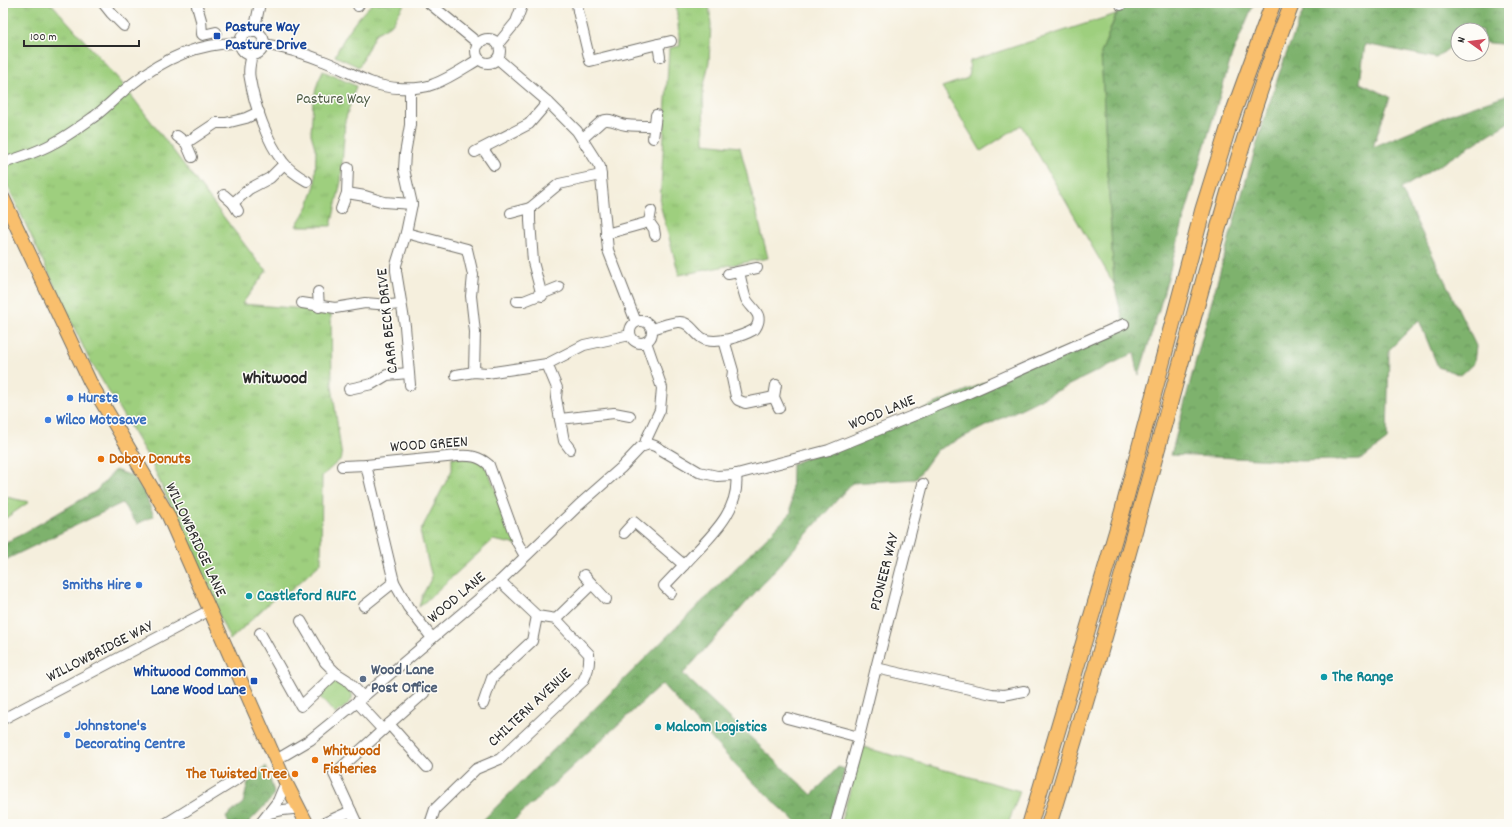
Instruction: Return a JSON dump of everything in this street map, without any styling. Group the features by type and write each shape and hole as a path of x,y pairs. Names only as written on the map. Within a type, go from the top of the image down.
{"highway":[{"path":"1030,824 1120,521 1203,209 1232,116 1273,3"},
{"path":"1048,824 1140,512 1228,189 1255,103 1292,3"}],"main road":[{"name":"WILLOWBRIDGE LANE","path":"3,198 90,382 168,515 277,760 287,799"},
{"path":"287,799 301,824"},
{"path":"287,799 307,824"}],"street":[{"path":"103,3 126,27"},
{"path":"197,3 201,20 202,34 216,32"},
{"path":"254,32 260,3"},
{"path":"429,3 479,44"},
{"path":"498,44 516,22 523,3"},
{"path":"577,3 586,61 671,41"},
{"path":"254,32 261,36 264,44 261,51 252,55 244,51 241,43 242,37 246,34 254,32"},
{"path":"488,39 498,44 500,51 498,59 488,63 481,61 476,53 479,44 488,39"},
{"path":"3,163 51,145 96,115 132,84 161,63 183,53 206,46 241,43"},
{"path":"264,44 307,54 372,83 410,89 433,85 457,73 479,59"},
{"path":"658,44 660,57"},
{"path":"252,55 249,78 259,112 272,146 284,164 298,177 307,181"},
{"path":"498,59 548,102 577,131 600,167 608,250 636,322"},
{"name":"CARR BECK DRIVE","path":"410,89 410,125 404,169 412,204 406,233 396,265 405,326 410,384"},
{"path":"494,165 479,150 529,124 548,102"},
{"path":"186,143 213,125 246,118 259,112"},
{"path":"653,138 656,115"},
{"path":"582,139 605,120 612,120 623,124 654,126"},
{"path":"177,136 186,143 192,157"},
{"path":"3,170 25,155"},
{"path":"224,194 235,207 249,189 270,178 284,164"},
{"path":"341,209 347,193 348,168"},
{"path":"510,213 530,208 559,184 601,175"},
{"path":"347,193 365,196 384,202 412,204"},
{"path":"530,208 533,262 542,294"},
{"path":"651,211 649,222 654,229 655,235"},
{"path":"606,234 649,222"},
{"path":"406,233 467,249 473,274 471,296 475,332 474,372"},
{"path":"728,274 757,268"},
{"path":"652,329 680,321 686,323 701,338 707,341 717,342 750,332 755,329 758,326 758,314 747,300 739,272"},
{"path":"517,301 524,301 559,287"},
{"path":"318,292 319,307"},
{"path":"302,303 319,307 335,308 365,303 390,305 401,304"},
{"path":"644,321 648,323 652,329 651,337 646,342 636,342 630,335 631,327 636,322 644,321"},
{"name":"WOOD LANE","path":"277,760 310,740 360,700 500,581 525,556 621,468 641,447 649,444 654,446 699,472 717,476 736,474 829,450 964,395 1124,324"},
{"path":"456,375 474,372 487,373 547,364 584,345 630,335"},
{"path":"724,340 733,371 732,378 738,400 745,403 774,397"},
{"name":"WOOD LANE","path":"645,445 660,410 662,388 646,342"},
{"path":"547,364 557,388 556,398 564,441 570,449"},
{"path":"349,389 372,384 387,375 408,373"},
{"path":"776,385 774,397 779,408"},
{"path":"560,419 614,413 630,416"},
{"name":"WOOD GREEN","path":"342,466 457,456 479,458 489,466 517,542 525,556"},
{"path":"366,465 394,582 408,606 432,638"},
{"path":"671,593 664,586 727,518 733,506 736,494 736,474"},
{"name":"PIONEER WAY","path":"835,824 859,737 923,484"},
{"path":"624,533 634,522 684,565"},
{"path":"584,575 606,599"},
{"path":"500,581 537,616 556,619 592,584"},
{"path":"364,606 394,582"},
{"name":"WILLOWBRIDGE WAY","path":"3,719 210,610"},
{"path":"483,704 492,678 532,641 537,616"},
{"name":"CHILTERN AVENUE","path":"430,824 434,809 476,769 500,759 583,681 588,672 590,662 589,654 556,619"},
{"path":"301,621 325,662 336,673 347,680 360,700 427,767"},
{"path":"260,633 301,706 336,673"},
{"path":"876,668 992,694 1024,691"},
{"path":"357,824 334,774 424,693"},
{"path":"787,718 859,737"},
{"path":"165,824 239,778"},
{"path":"270,813 287,799"},
{"path":"260,824 278,802 287,799"},
{"path":"322,824 351,811"}],"green space":[{"path":"3,3 51,3 121,82 258,262 267,270 242,304 331,311 332,386 342,458 322,476 321,563 289,592 285,588 230,640 151,462 88,357 3,176"},
{"name":"Pasture Way","path":"373,3 405,3 392,24 375,34 359,67 335,56 351,27"},
{"path":"676,3 709,3 711,25 709,62 703,90 704,143 740,147 768,258 679,275 660,204 669,48 680,46"},
{"path":"1121,3 1254,3 1232,55 1139,375 1134,353 937,450 916,479 852,483 683,674 812,795 838,767 845,769 831,818 827,824 796,824 797,823 739,769 662,684 510,824 479,824 791,513 792,464 1124,324 1114,284 1101,53"},
{"path":"1307,3 1509,3 1509,45 1490,43 1490,22 1450,22 1450,47 1436,58 1365,44 1360,83 1390,97 1373,147 1456,112 1509,94 1509,122 1401,189 1476,346 1474,363 1461,375 1438,367 1419,320 1389,350 1387,440 1362,459 1302,461 1171,455 1246,180 1281,68"},
{"path":"1116,14 1101,54 1114,284 1021,125 981,151 942,87 968,78 970,61"},
{"name":"Pasture Way","path":"323,71 356,86 345,121 341,182 331,226 296,226 308,206 315,185 316,151 311,134 313,100"},
{"path":"452,457 484,461 518,545 493,540 419,607 422,596 432,577 420,532 452,470"},
{"path":"115,470 133,476 144,492 154,516 137,524 122,503 3,561 3,545 96,491"},
{"path":"3,497 6,497 29,502 3,520"},
{"path":"338,680 342,682 351,692 352,700 335,714 318,695 331,683"},
{"path":"863,747 1020,791 1008,824 840,824"},
{"path":"266,766 274,792 272,798 247,824 229,824 226,817 243,803 248,783"}],"place":[{"name":"Pasture Way Pasture Drive","path":"217,36"},
{"name":"Hursts","path":"70,398"},
{"name":"Wilco Motosave","path":"48,420"},
{"name":"Doboy Donuts","path":"101,459"},
{"name":"Smiths Hire","path":"139,585"},
{"name":"Castleford RUFC","path":"249,596"},
{"name":"The Range","path":"1324,677"},
{"name":"Wood Lane Post Office","path":"363,679"},
{"name":"Whitwood Common Lane Wood Lane","path":"254,681"},
{"name":"Malcom Logistics","path":"658,727"},
{"name":"Johnstone's Decorating Centre","path":"67,735"},
{"name":"Whitwood Fisheries","path":"315,760"},
{"name":"The Twisted Tree","path":"295,774"}],"district":[{"name":"Whitwood","path":"275,379"}]}
